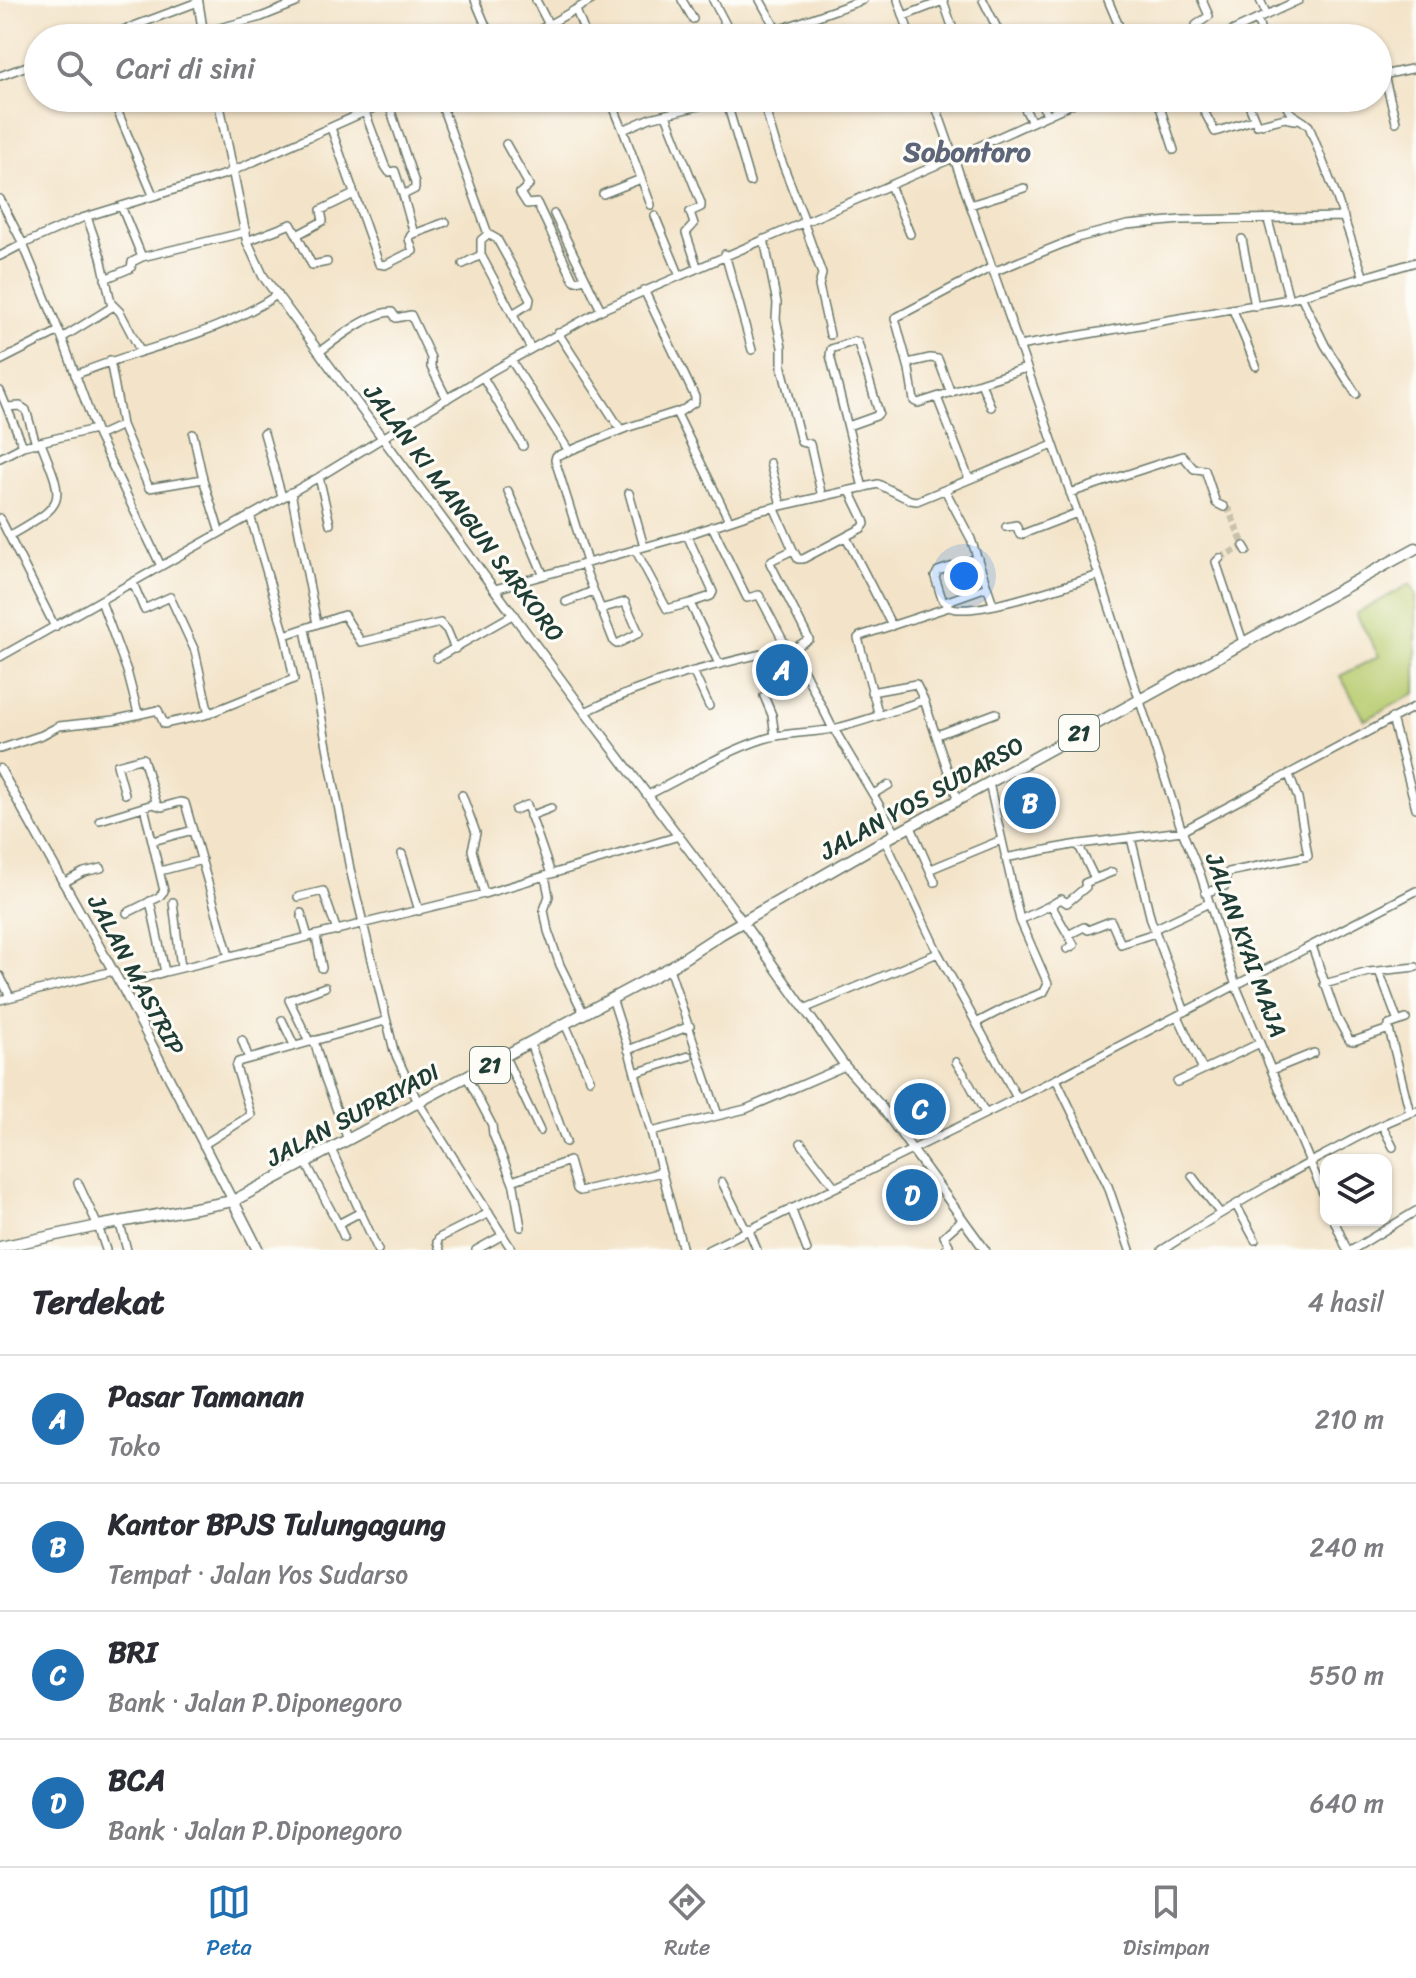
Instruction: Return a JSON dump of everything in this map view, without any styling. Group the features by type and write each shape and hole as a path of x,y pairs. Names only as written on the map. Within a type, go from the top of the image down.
{"highway":[{"name":"JALAN YOS SUDARSO","path":"743,922 885,840 1416,548"},
{"name":"JALAN SUPRIYADI","path":"233,1201 669,968 743,922"},
{"name":"21","path":"2,1248 119,1221 233,1201"},
{"path":"233,1201 258,1250"}],"main road":[{"path":"198,1 202,24"},
{"name":"JALAN KI MANGUN SARKORO","path":"221,112 246,236 258,266 743,922 845,1066 880,1105 985,1250"},
{"name":"JALAN MASTRIP","path":"0,769 121,985 233,1201"}],"street":[{"path":"475,0 485,24"},
{"path":"536,0 548,24"},
{"path":"551,24 592,0"},
{"path":"682,0 693,19"},
{"path":"713,0 726,24"},
{"path":"760,0 773,24"},
{"path":"795,24 863,0"},
{"path":"898,0 907,24"},
{"path":"904,16 943,0 951,24"},
{"path":"1108,0 1118,24"},
{"path":"1197,24 1209,16 1202,0"},
{"path":"1260,0 1267,15"},
{"path":"1246,24 1299,0"},
{"path":"138,24 198,1"},
{"path":"985,1 996,24"},
{"path":"240,24 296,3"},
{"path":"576,10 582,24"},
{"path":"1257,19 1259,24"},
{"path":"0,76 24,67"},
{"path":"1392,73 1416,68"},
{"path":"1392,109 1396,122"},
{"path":"118,112 153,195"},
{"path":"0,256 87,217 234,171 365,112 387,170 395,171"},
{"path":"391,112 415,189 403,195"},
{"path":"444,112 488,234 497,239 531,301 512,314"},
{"path":"616,112 651,205"},
{"path":"623,130 650,118 678,112"},
{"path":"732,112 750,182"},
{"path":"766,112 822,274 819,286 830,335"},
{"name":"JALAN KYAI MAJA","path":"938,112 1099,575 1236,986 1320,1186"},
{"path":"1027,112 1032,122"},
{"path":"0,657 319,477 511,360 601,310 1055,112"},
{"path":"1162,112 1174,150"},
{"path":"1205,112 1215,132 1253,120"},
{"path":"1251,112 1258,125 1286,114 1309,126 1364,278"},
{"path":"666,115 701,203 701,207 690,212 694,224 686,233 697,266"},
{"path":"331,128 379,264 385,265 413,251 409,238 446,222"},
{"path":"506,144 529,185 520,193 523,201 527,204 537,203 573,279 585,279"},
{"path":"407,161 396,166 395,171 414,234"},
{"path":"603,194 641,179"},
{"path":"890,185 910,234"},
{"path":"970,205 1024,188"},
{"path":"297,235 323,221 321,210 354,194"},
{"path":"0,199 23,244 97,432 161,566"},
{"path":"121,206 142,257"},
{"path":"554,214 601,310"},
{"path":"655,216 679,274"},
{"path":"87,217 101,257 112,304 120,312 140,350"},
{"path":"1026,368 915,402 896,316 992,269 1077,238 1127,225 1181,220 1344,217"},
{"path":"1268,220 1289,299"},
{"path":"105,279 131,268 132,262 142,257 291,224 312,265 327,262"},
{"path":"488,234 481,240 481,255 531,349"},
{"path":"764,239 777,303 782,368 793,418 801,442 810,444 822,497"},
{"path":"1242,239 1255,306"},
{"path":"725,254 752,350"},
{"path":"463,264 481,255"},
{"path":"1019,346 1289,299 1416,262"},
{"path":"600,609 627,603 639,633 616,644 600,609 593,591 556,456 621,430 678,413 695,402 644,290"},
{"path":"75,375 110,360 228,323 278,294"},
{"path":"1301,296 1325,345 1356,394"},
{"path":"0,361 108,310 112,304"},
{"path":"1233,310 1256,366"},
{"path":"319,352 343,334 385,312 392,312 400,319 411,315 447,399"},
{"path":"558,333 621,430"},
{"path":"848,426 879,413 855,341 835,346 829,352 863,488"},
{"path":"908,363 938,359 951,393"},
{"path":"110,360 122,425 150,489 203,479"},
{"path":"511,360 569,451"},
{"path":"483,377 523,446"},
{"path":"981,383 991,407"},
{"path":"0,392 23,446"},
{"path":"937,397 969,479"},
{"path":"0,545 49,513 57,502 56,482 26,410 20,406 7,407"},
{"path":"678,413 729,520"},
{"path":"0,458 23,446 122,425"},
{"path":"264,433 282,497"},
{"path":"193,434 220,533"},
{"path":"495,589 687,535 777,506 882,484 914,502 1053,445"},
{"path":"1070,493 1183,456 1194,469 1205,470 1216,503 1224,507"},
{"path":"770,463 777,506 798,559 846,537 865,524 850,491"},
{"path":"319,477 330,524"},
{"path":"945,490 978,558 992,601"},
{"path":"508,491 543,574"},
{"path":"291,492 317,624"},
{"path":"629,493 640,548 667,609 711,596 713,592 687,535"},
{"path":"1006,527 1016,525 1019,535 1077,513"},
{"path":"0,749 59,726 114,720 158,710 164,724 209,714 294,679 285,635 250,515"},
{"path":"0,518 55,627"},
{"path":"712,526 747,598 759,595 833,729 897,835"},
{"path":"846,537 892,626"},
{"path":"585,712 627,692 719,664 790,649 809,639 770,562 793,550"},
{"path":"978,558 938,571 935,577 945,602 987,587"},
{"path":"1220,558 1216,561 1243,642"},
{"path":"879,716 858,637 949,607 959,611 1019,599 1099,575"},
{"path":"133,583 144,609 170,597 195,651 209,714"},
{"path":"566,602 593,591"},
{"path":"101,601 127,671 138,713"},
{"path":"690,603 719,664"},
{"path":"437,658 514,614"},
{"path":"285,635 344,615 356,637 364,642 440,623 447,630 455,649"},
{"path":"305,629 342,829 394,1051 418,1102 512,1250"},
{"path":"693,671 709,706"},
{"path":"871,692 916,684 937,735 958,801"},
{"path":"764,696 771,712 775,736"},
{"path":"648,795 711,764 722,755 775,736 833,729 924,700"},
{"path":"1005,858 1078,844 1182,831 1416,706"},
{"path":"937,735 996,713"},
{"path":"1392,718 1416,808"},
{"path":"125,794 117,765 143,758 157,805"},
{"path":"1205,893 1225,886 1229,872 1308,856 1298,798 1289,775"},
{"path":"976,1023 1047,988 1020,920 989,783"},
{"path":"873,794 889,785"},
{"path":"462,795 476,833 472,850 484,894"},
{"path":"100,820 144,807 183,802 229,956"},
{"path":"515,810 527,805 548,875 549,896 544,913 548,931 560,965 584,1014"},
{"path":"127,913 164,893 144,807"},
{"path":"530,816 551,808"},
{"path":"911,827 935,882"},
{"path":"153,841 193,830"},
{"path":"121,985 484,894 679,836"},
{"path":"1131,838 1155,931 1181,1014 1203,1070"},
{"path":"885,840 938,953 1017,1098"},
{"path":"931,869 1001,840"},
{"path":"1078,844 1095,879"},
{"path":"402,854 419,911"},
{"path":"160,871 202,860"},
{"path":"63,883 84,872 101,868"},
{"path":"1020,920 1061,899 1067,903 1086,887 1085,883 1112,872"},
{"path":"708,1250 1056,1079 1416,891"},
{"path":"298,897 324,892 337,931"},
{"path":"150,901 165,972"},
{"path":"173,902 181,968"},
{"path":"1068,935 1084,927 1088,930 1110,921 1121,944 1155,931 1209,903"},
{"path":"1051,905 1074,945 1067,949"},
{"path":"301,913 322,968"},
{"path":"1312,946 1338,1021 1349,1040 1389,1029"},
{"path":"804,1009 938,953"},
{"path":"1324,984 1379,971 1416,967"},
{"path":"669,968 690,1026 694,1054 718,1115"},
{"path":"0,1000 113,971"},
{"path":"1162,1250 1310,1162 1413,1112 1389,1029 1389,1025 1402,1020 1379,971"},
{"path":"0,976 10,997"},
{"path":"325,987 289,1000 312,1040 348,1140"},
{"path":"612,998 683,1250"},
{"path":"282,1020 294,1045"},
{"path":"203,1145 251,1115 236,1067 238,1062 385,1021"},
{"path":"565,1024 590,1079"},
{"path":"628,1050 690,1026"},
{"path":"242,1040 249,1059"},
{"path":"530,1043 566,1142"},
{"path":"1177,1082 1260,1043"},
{"path":"1272,1070 1314,1053"},
{"path":"635,1073 694,1054"},
{"path":"505,1057 540,1131"},
{"path":"956,1062 985,1113"},
{"path":"651,1132 746,1109 845,1066"},
{"path":"467,1077 492,1125 512,1181 521,1227"},
{"path":"1056,1079 1108,1186 1130,1250"},
{"path":"1382,1125 1393,1147"},
{"path":"801,1143 835,1187"},
{"path":"331,1149 378,1250"},
{"path":"512,1181 569,1161 580,1191 662,1172"},
{"path":"306,1163 344,1237"},
{"path":"1192,1176 1220,1213"},
{"path":"722,1182 757,1250"},
{"path":"78,1183 106,1250"},
{"path":"1236,1205 1255,1240"},
{"path":"791,1208 807,1250"},
{"path":"1337,1226 1349,1250 1416,1211"},
{"path":"338,1224 361,1212"},
{"path":"440,1250 439,1238 489,1213"},
{"path":"945,1250 949,1245 944,1236 963,1219"},
{"path":"119,1221 127,1250"},
{"path":"476,1250 503,1235"}],"green space":[{"path":"1410,584 1416,594 1416,693 1365,720 1340,676 1379,656 1356,614"}],"tunnel":[{"path":"1220,558 1244,546 1229,510 1224,507"}],"place":[{"name":"Pasar Tamanan","path":"782,670"},
{"name":"Kantor BPJS Tulungagung","path":"1030,803"},
{"name":"BRI","path":"920,1109"},
{"name":"BCA","path":"912,1195"}],"district":[{"name":"Sobontoro","path":"967,151"}]}
